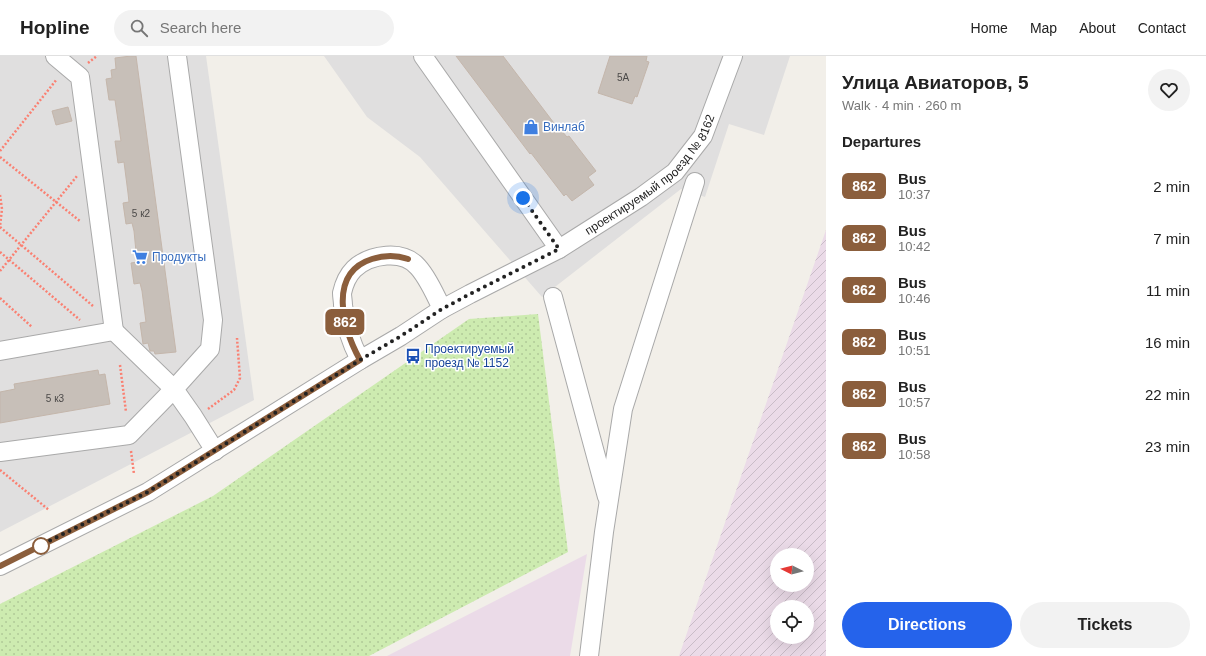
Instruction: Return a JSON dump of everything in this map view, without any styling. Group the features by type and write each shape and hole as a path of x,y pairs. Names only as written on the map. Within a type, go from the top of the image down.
{"street":[{"path":"0,452 129,435 174,389 210,349 213,320 178,56"},
{"path":"423,56 559,249"},
{"name":"проектируемый проезд № 8162","path":"442,309 559,249 641,197 675,172 703,136 733,56"},
{"path":"61,61 80,77 102,239 108,329 174,389 215,451"},
{"path":"590,656 608,504 623,409 695,182"},
{"path":"0,566 148,492 401,336 442,309 418,266 408,259 398,256 382,256 366,261 355,268 348,278 342,293 344,316 360,360"},
{"path":"554,297 608,504"},
{"path":"0,351 108,329"}],"path":[{"path":"0,151 61,61"},
{"path":"0,157 102,239"},
{"path":"0,270 91,158"},
{"path":"0,195 2,209 0,227 21,244 108,329"},
{"path":"0,252 108,329"},
{"path":"0,298 49,342"},
{"path":"193,416 203,412 234,390 240,378 237,338"},
{"path":"0,469 49,510"}],"shaded area":[{"path":"0,56 206,56 254,400 0,532"},
{"path":"324,56 790,56 764,135 729,124 705,197 681,189 542,297 420,157 367,117"},
{"path":"826,230 826,656 679,656"},
{"path":"587,554 570,656 387,656"}],"green space":[{"path":"538,314 568,552 369,656 0,656 0,604 213,496 469,319"}],"building":[{"path":"136,56 176,352 155,354 154,351 150,351 148,343 143,344 140,323 146,322 142,291 140,283 134,284 131,263 137,262 134,231 132,223 126,224 123,203 129,202 124,162 118,163 115,141 121,141 115,100 109,100 106,79 112,78 111,70 116,69 115,58"},
{"path":"456,56 503,56 560,131 561,130 567,137 569,136 596,171 588,177 594,185 572,201 566,194 564,196 531,153 530,154"},
{"path":"610,56 647,56 646,61 649,62 637,97 635,96 632,104 598,93"},
{"path":"68,107 72,121 56,125 52,111"},
{"path":"98,370 99,375 105,374 110,404 0,423 0,392 15,389 14,384"}],"bus line":[{"name":"862","path":"0,566 148,492 360,360 344,316 342,293 348,278 355,268 366,261 382,256 398,256 408,259"}],"place":[{"name":"Винлаб","path":"531,127"},
{"name":"Продукты","path":"140,257"},
{"name":"Проектируемый проезд № 1152","path":"413,356"}],"route":[{"path":"41,546 39,546 148,492 360,360 392,342 442,309 559,249 523,198"}]}
